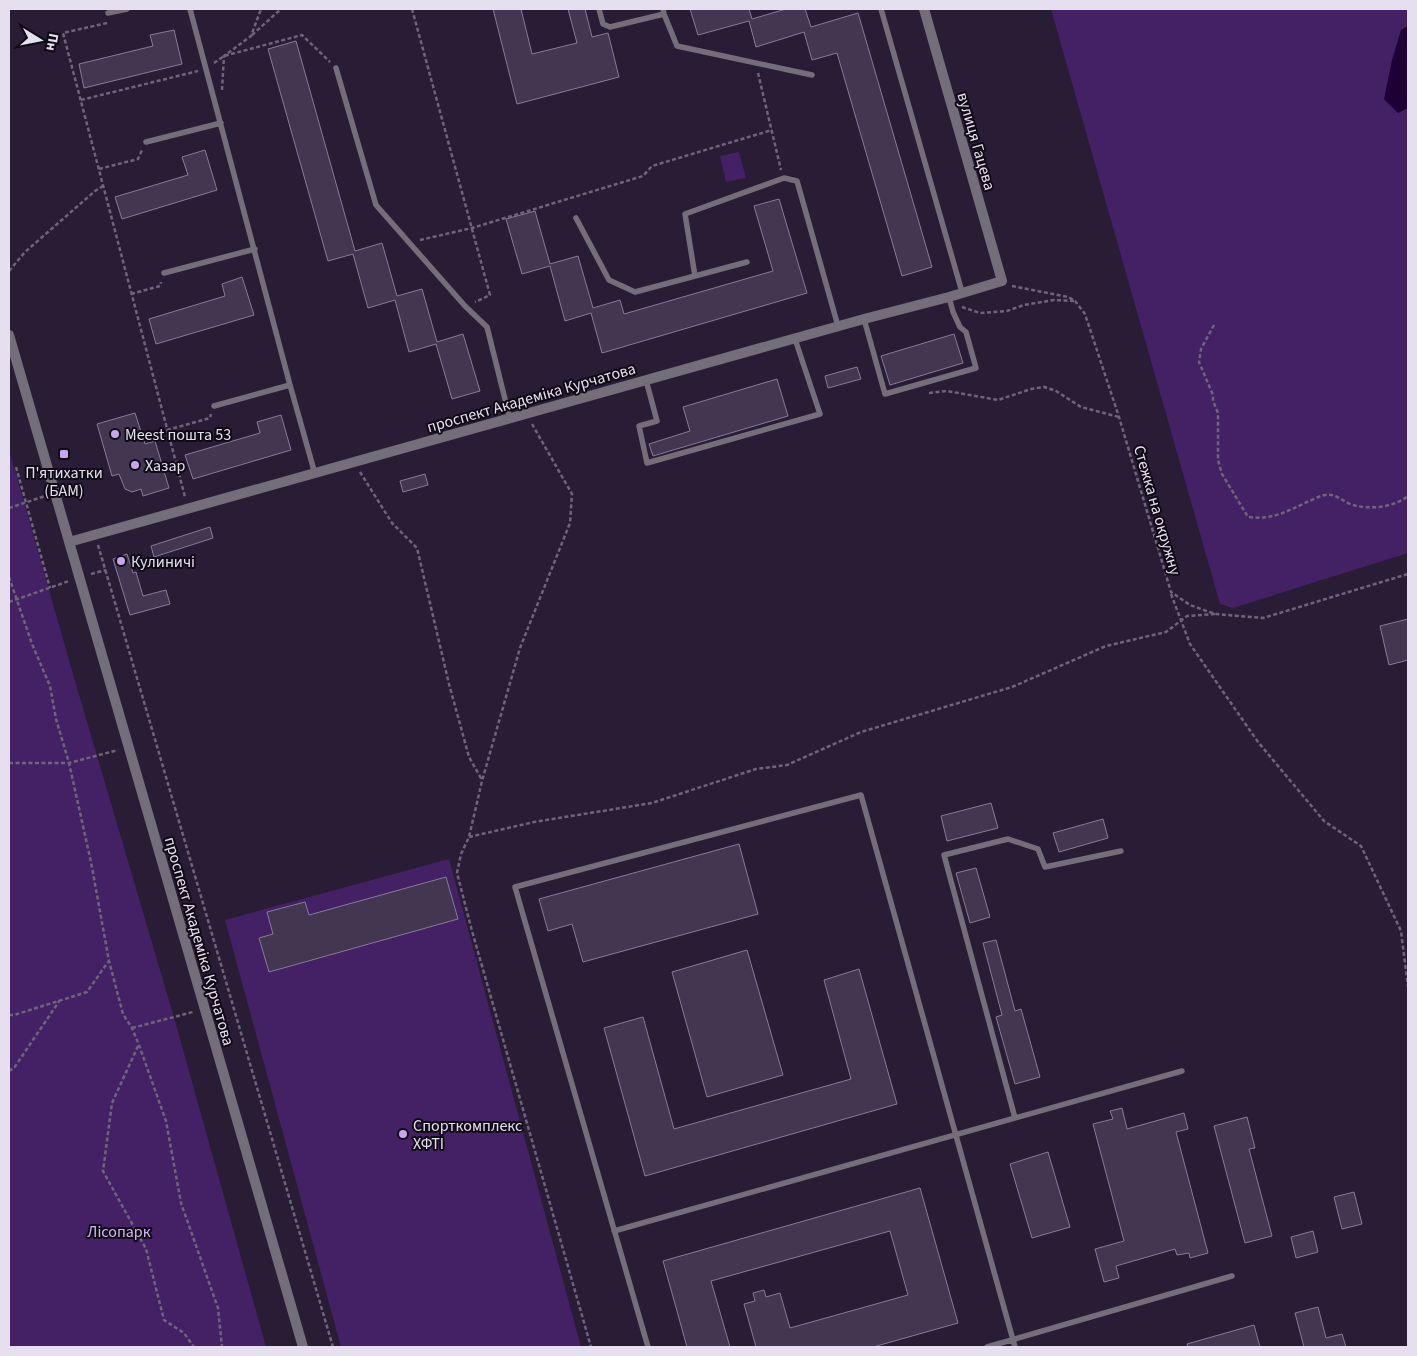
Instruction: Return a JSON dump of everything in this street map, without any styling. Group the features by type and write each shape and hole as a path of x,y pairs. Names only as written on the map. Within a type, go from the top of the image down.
{"street":[{"name":"вулиця Гацева","path":"924,9 1002,281"},
{"name":"проспект Академіка Курчатова","path":"69,542 1002,281"},
{"name":"проспект Академіка Курчатова","path":"9,335 303,1347"}],"lane":[{"path":"108,13 127,9"},
{"path":"190,9 315,474"},
{"path":"599,9 603,24 610,27 664,12 677,46 812,75"},
{"path":"881,9 962,292"},
{"path":"336,68 376,205 465,306 487,327 510,419"},
{"path":"146,142 221,123"},
{"path":"695,276 684,214 784,178 797,181 838,326"},
{"path":"576,218 609,280 635,292 747,262"},
{"path":"164,273 255,249"},
{"path":"864,319 886,394 976,368 966,332 960,327 949,297"},
{"path":"646,380 657,421 639,426 647,463 820,414 794,339"},
{"path":"214,406 290,385"},
{"path":"648,1347 516,887 861,794 1015,1347"},
{"path":"1015,1118 944,855 1008,838 1038,848 1045,867 1121,850"},
{"path":"614,1231 1182,1070"},
{"path":"987,1347 1232,1276"}],"path":[{"path":"251,36 261,9"},
{"path":"222,94 224,56 251,36 281,9"},
{"path":"412,9 490,295 465,306"},
{"path":"108,22 63,33 188,508"},
{"path":"755,63 784,178"},
{"path":"409,242 472,228 643,176 652,166 772,130"},
{"path":"99,169 138,159 146,142"},
{"path":"9,271 25,252 103,186"},
{"path":"132,294 160,286 164,273"},
{"path":"1002,281 1014,287 1068,297 1075,301"},
{"path":"949,297 960,306 980,313 1007,311 1024,305 1054,300 1075,301"},
{"name":"Стежка на окружну","path":"1075,301 1085,314 1090,325 1120,417 1170,592 1190,605 1215,614 1263,618 1408,574"},
{"path":"1214,325 1201,349 1199,362 1213,395 1213,401 1218,413 1218,460 1222,474 1248,517 1278,516 1325,495 1337,496 1352,505 1363,506 1387,506 1400,502 1408,496"},
{"path":"910,387 920,394 947,391 998,400 1044,387 1056,391 1081,407 1120,417"},
{"path":"167,430 210,418 214,406"},
{"path":"354,463 392,522 417,548 426,592 462,733 469,757 482,781"},
{"path":"16,467 50,588"},
{"path":"9,508 82,486"},
{"path":"95,535 333,1347"},
{"path":"9,602 106,570"},
{"path":"9,577 32,644 50,686 56,719 69,763 91,862 109,961 123,1014 132,1028 139,1045 166,1121 180,1203 218,1308 222,1347"},
{"path":"1170,592 1190,644 1258,742 1324,821 1361,846 1401,931 1408,987"},
{"path":"469,837 534,822 652,803 756,769 787,765 861,732 1012,687 1106,646 1166,632 1188,616 1215,614"},
{"path":"9,763 69,763 129,747"},
{"path":"9,1015 87,992 109,961"},
{"path":"9,1071 14,1068 60,1000"},
{"path":"132,1028 205,1010"},
{"path":"139,1045 112,1103 103,1171 146,1250 164,1320 184,1333 194,1347"}],"green space":[{"path":"1051,9 1408,9 1408,553 1233,608 1220,604"},
{"path":"739,152 746,178 726,182 720,156"},
{"name":"Лісопарк","path":"9,450 175,1021 266,1347 9,1347"},
{"name":"Спорткомплекс ХФТІ","path":"449,859 581,1347 341,1347 225,920"}],"shaded area":[{"path":"1408,26 1408,108 1398,113 1384,99 1392,60 1401,30"}],"building":[{"path":"493,9 521,9 532,54 577,43 568,9 585,9 592,37 608,33 619,77 517,104"},
{"path":"690,9 749,9 752,19 786,9 805,9 811,27 858,13 932,267 902,276 837,53 812,60 804,32 756,47 749,21 698,35"},
{"path":"174,30 182,64 84,88 79,64 153,46 150,35"},
{"path":"296,41 355,251 382,243 397,296 422,289 437,342 463,334 480,391 452,399 436,344 409,352 395,300 368,308 353,254 328,261 268,49"},
{"path":"205,150 217,190 122,219 115,197 188,175 182,157"},
{"path":"779,199 807,293 602,353 591,313 565,321 550,266 522,274 506,219 535,211 550,264 578,256 593,308 620,300 624,314 773,271 754,206"},
{"path":"242,277 254,315 156,344 149,319 225,296 222,284"},
{"path":"954,334 963,363 890,385 881,356"},
{"path":"857,367 861,379 828,388 825,376"},
{"path":"777,379 788,416 653,456 649,444 690,431 683,407"},
{"name":"Хазар","path":"135,413 145,444 155,441 169,488 143,496 141,489 132,492 125,489 119,474 112,476 97,424"},
{"path":"281,415 291,450 193,479 185,455 260,433 257,422"},
{"path":"425,474 428,485 403,492 400,481"},
{"path":"210,527 213,538 154,557 151,546"},
{"path":"127,554 133,573 136,572 143,596 166,590 170,604 130,615 113,559"},
{"path":"1408,619 1408,660 1389,665 1380,626"},
{"path":"991,803 998,828 947,841 941,816"},
{"path":"1103,819 1108,838 1059,852 1053,833"},
{"path":"739,844 758,914 583,962 572,924 548,931 539,899"},
{"path":"976,868 990,917 970,923 956,873"},
{"path":"446,877 458,919 269,972 259,938 273,934 267,912 305,902 309,915"},
{"path":"996,940 1015,1011 1021,1009 1040,1077 1015,1084 996,1017 1002,1015 983,943"},
{"path":"747,950 783,1075 707,1097 672,972"},
{"path":"859,969 897,1104 645,1176 604,1028 643,1017 674,1129 851,1079 824,980"},
{"path":"1122,1108 1127,1129 1184,1113 1188,1129 1176,1132 1208,1253 1190,1258 1189,1253 1177,1255 1175,1249 1116,1266 1119,1278 1104,1282 1095,1249 1124,1241 1093,1124 1113,1119 1110,1111"},
{"path":"1247,1117 1255,1148 1249,1149 1272,1236 1245,1243 1214,1126"},
{"path":"1048,1152 1070,1227 1032,1238 1010,1164"},
{"path":"920,1188 958,1323 873,1347 756,1347 744,1304 755,1301 753,1293 764,1290 766,1297 780,1293 790,1328 908,1295 890,1231 711,1281 730,1347 687,1347 663,1261"},
{"path":"1354,1192 1362,1224 1342,1229 1334,1197"},
{"path":"1313,1231 1318,1252 1296,1258 1291,1237"},
{"path":"1318,1307 1326,1338 1342,1334 1346,1347 1304,1347 1295,1313"},
{"path":"1254,1325 1260,1347 1188,1347 1187,1344"}],"place":[{"name":"Meest пошта 53","path":"115,434"},
{"name":"П'ятихатки (БАМ)","path":"64,454"},
{"name":"Хазар","path":"135,465"},
{"name":"Кулиничі","path":"121,561"},
{"name":"Спорткомплекс ХФТІ","path":"403,1134"}]}
